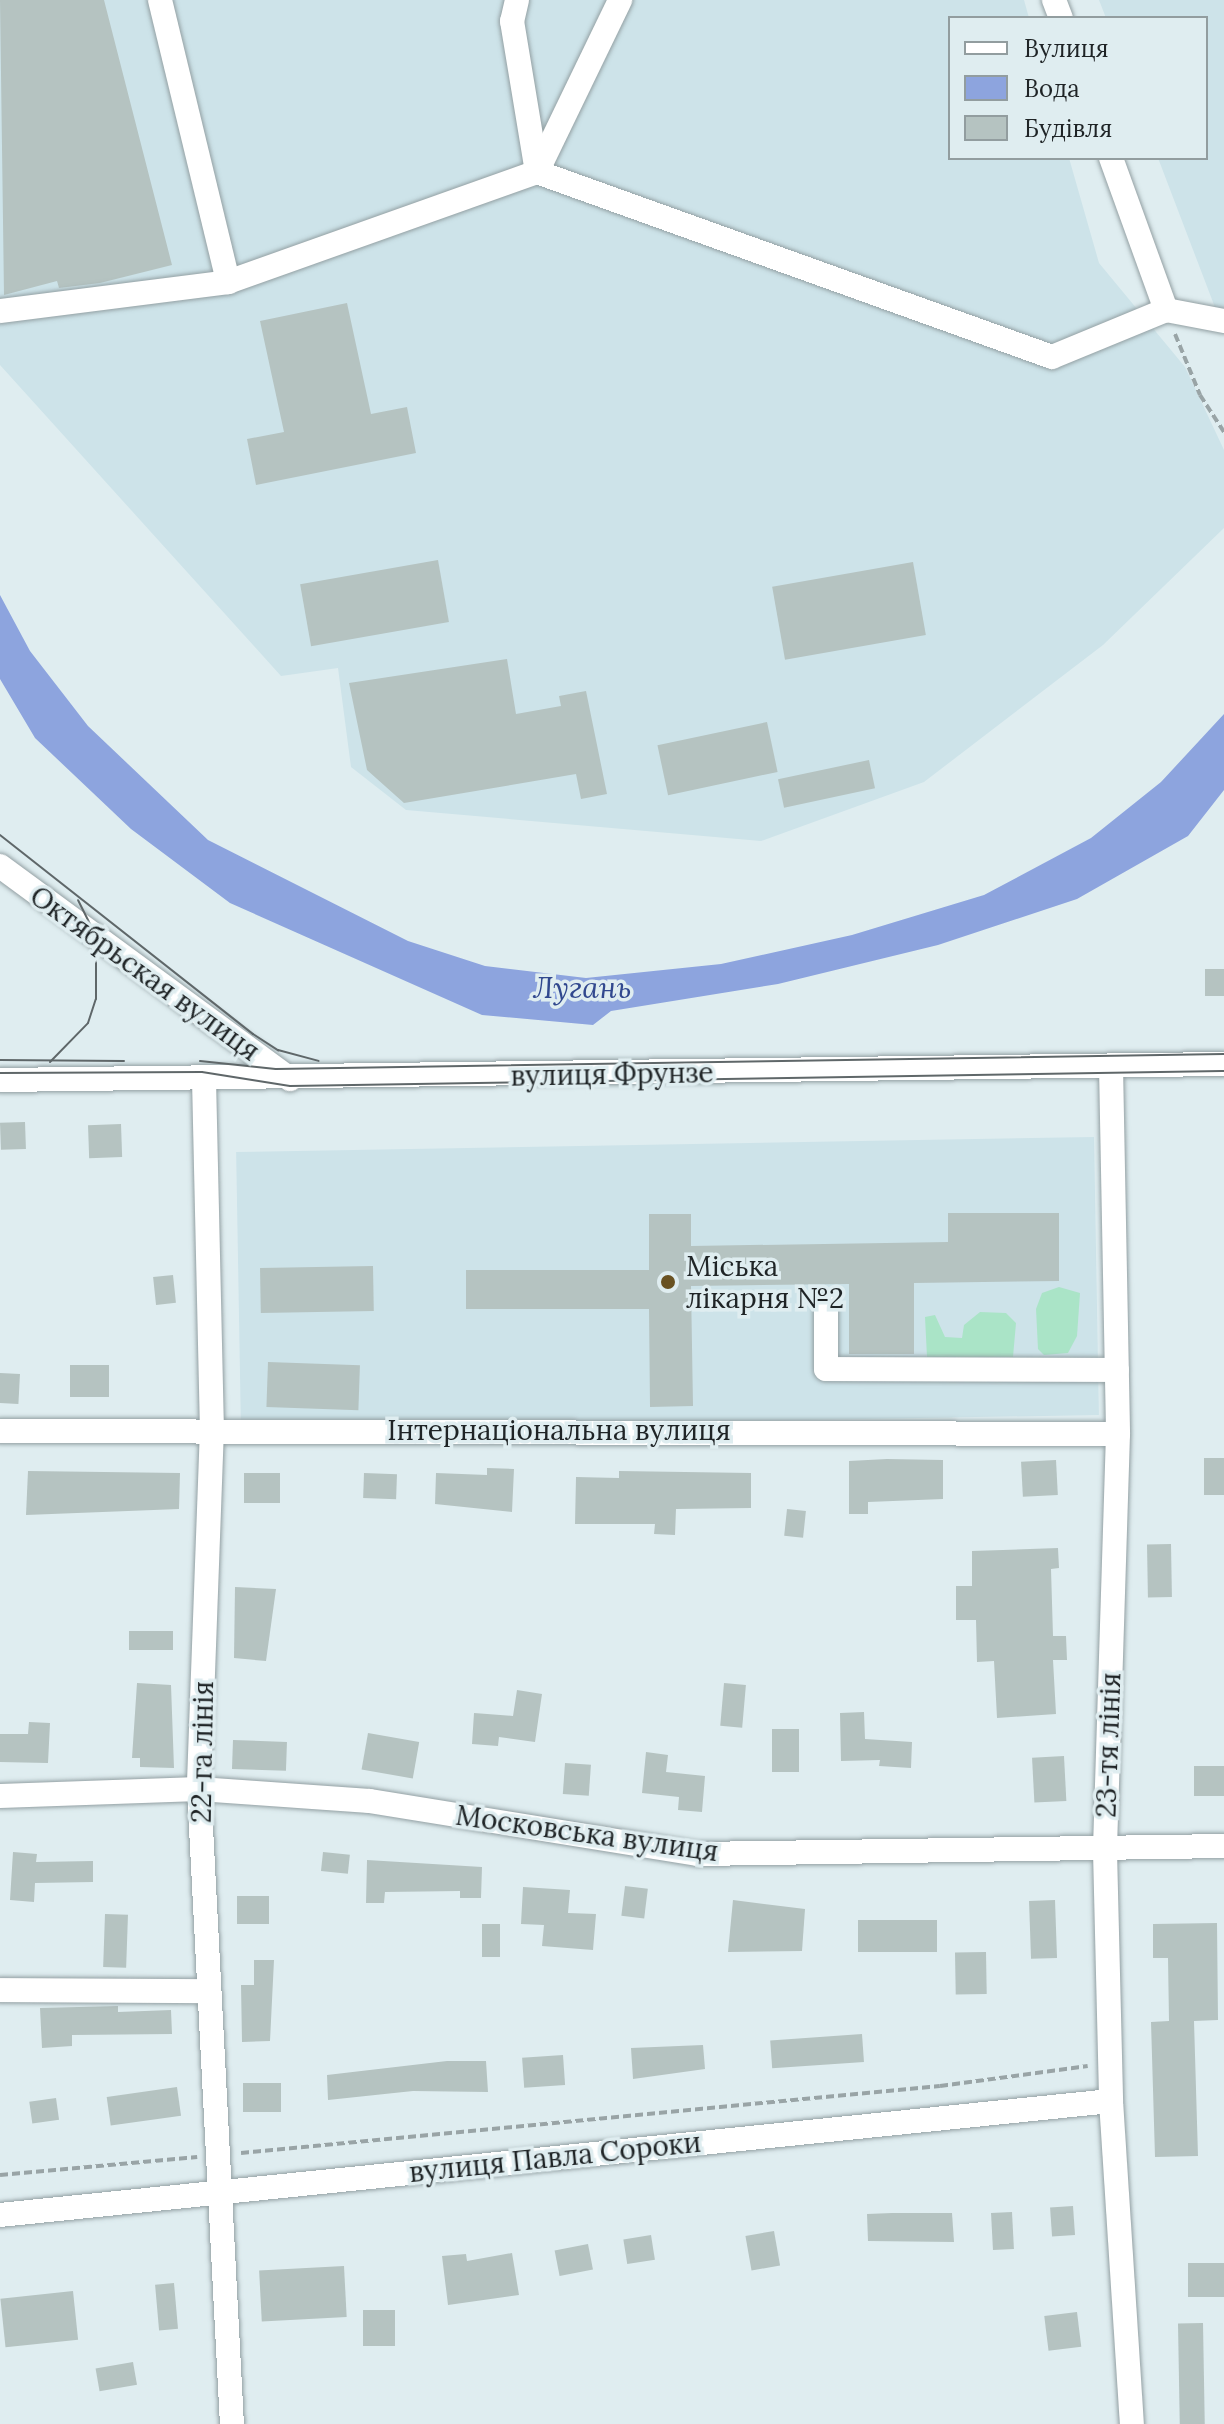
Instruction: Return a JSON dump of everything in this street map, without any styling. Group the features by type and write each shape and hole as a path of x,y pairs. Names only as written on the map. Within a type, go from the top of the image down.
{"street":[{"path":"160,0 228,282"},
{"path":"517,0 512,21 537,172"},
{"path":"537,172 620,0"},
{"path":"1112,160 1166,310"},
{"path":"12,311 228,282 537,172 1052,357 1166,310 1224,321"},
{"name":"Октябрьская вулиця","path":"0,866 290,1079"},
{"name":"вулиця Фрунзе","path":"0,1080 290,1079 1224,1064"},
{"name":"23-тя лінія","path":"1111,1066 1118,1434 1105,1851 1111,2101 1132,2424"},
{"name":"22-га лінія","path":"204,1079 212,1428 199,1789 215,2192 232,2424"},
{"path":"826,1307 826,1369 1117,1370"},
{"name":"Інтернаціональна вулиця","path":"0,1431 212,1428 1118,1434"},
{"name":"Московська вулиця","path":"0,1796 199,1789 370,1801 698,1854 1105,1851 1224,1846"},
{"path":"0,1990 207,1991"},
{"name":"вулиця Павла Сороки","path":"0,2215 1111,2101"}],"path":[{"path":"1166,310 1200,395 1224,432"},
{"path":"0,2175 940,2086 1110,2063"}],"shaded area":[{"path":"0,0 1024,0 1028,16 948,16 948,160 1070,160 1099,263 1185,367 1224,450 1224,528 1103,645 924,782 761,841 406,810 351,767 338,668 281,676 0,365"},
{"path":"1099,0 1224,0 1224,331 1159,160 1208,160 1208,16 1105,16"},
{"name":"Міська лікарня №2","path":"1094,1137 1099,1415 241,1430 236,1152"}],"green space":[{"path":"1059,1287 1080,1293 1077,1336 1068,1353 1044,1355 1038,1349 1036,1309 1042,1293"},
{"path":"980,1312 1006,1313 1016,1323 1013,1357 927,1357 925,1317 935,1315 945,1337 962,1338 964,1325"}],"water":[{"name":"Лугань","path":"0,595 30,651 88,726 208,840 408,941 485,966 586,978 721,964 852,935 984,895 1091,838 1161,782 1224,714 1224,790 1188,836 1077,899 938,945 778,984 611,1011 593,1025 482,1015 230,903 131,829 35,738 0,679"}],"building":[{"path":"0,0 104,0 172,265 100,283 59,288 57,281 4,295"},
{"path":"347,303 371,414 407,407 416,453 256,485 247,439 284,432 260,321"},
{"path":"438,560 449,622 311,646 300,584"},
{"path":"913,562 926,635 785,660 772,587"},
{"path":"507,659 516,714 561,706 559,696 586,691 607,794 581,799 576,774 404,803 367,770 349,683"},
{"path":"767,722 778,772 668,795 657,745"},
{"path":"869,760 875,788 784,808 778,779"},
{"path":"1205,969 1224,969 1224,996 1205,996"},
{"path":"25,1122 26,1149 1,1150 0,1123"},
{"path":"121,1124 122,1157 89,1158 88,1125"},
{"path":"948,1213 1059,1213 1059,1281 914,1283 914,1354 849,1354 849,1284 691,1286 693,1406 650,1407 649,1309 466,1309 466,1270 649,1270 649,1214 691,1214 691,1246 948,1242"},
{"path":"373,1266 374,1311 261,1313 260,1268"},
{"path":"173,1275 176,1303 156,1305 153,1277"},
{"path":"268,1362 360,1365 358,1410 266,1407"},
{"path":"70,1365 109,1365 109,1397 70,1397"},
{"path":"0,1373 20,1374 18,1404 0,1403"},
{"path":"1204,1458 1224,1458 1224,1495 1204,1495"},
{"path":"943,1460 943,1499 868,1502 868,1514 849,1514 849,1461"},
{"path":"1056,1460 1058,1495 1023,1497 1021,1462"},
{"path":"487,1468 514,1469 512,1512 435,1504 436,1473 487,1475"},
{"path":"28,1471 180,1473 179,1509 26,1515"},
{"path":"619,1471 751,1473 751,1508 676,1509 675,1535 654,1534 655,1524 575,1524 576,1477 619,1478"},
{"path":"244,1473 280,1473 280,1503 244,1503"},
{"path":"364,1473 397,1474 396,1499 363,1498"},
{"path":"787,1509 806,1511 803,1538 784,1536"},
{"path":"1147,1544 1171,1544 1172,1597 1148,1597"},
{"path":"1058,1548 1059,1568 1051,1569 1053,1636 1066,1636 1067,1660 1053,1660 1056,1714 997,1718 994,1661 977,1662 976,1620 956,1620 956,1586 972,1586 972,1551"},
{"path":"235,1587 276,1589 266,1661 234,1658"},
{"path":"129,1631 173,1631 173,1650 129,1650"},
{"path":"137,1683 171,1685 174,1768 140,1767 140,1758 132,1758"},
{"path":"724,1683 746,1685 742,1728 720,1726"},
{"path":"517,1690 542,1694 535,1742 499,1737 498,1746 472,1744 474,1713 513,1716"},
{"path":"864,1712 865,1739 912,1742 911,1768 879,1766 880,1760 841,1761 840,1713"},
{"path":"29,1722 50,1723 48,1763 0,1762 0,1734 28,1734"},
{"path":"772,1729 799,1729 799,1772 772,1772"},
{"path":"368,1733 419,1742 413,1778 362,1769"},
{"path":"233,1740 287,1742 286,1771 232,1769"},
{"path":"646,1752 668,1755 666,1772 705,1776 702,1812 678,1810 679,1797 642,1793"},
{"path":"1064,1756 1066,1801 1034,1803 1032,1758"},
{"path":"565,1763 591,1765 589,1796 563,1794"},
{"path":"1194,1766 1224,1766 1224,1796 1194,1796"},
{"path":"13,1852 37,1854 36,1862 93,1861 93,1882 35,1883 34,1902 10,1900"},
{"path":"323,1852 350,1855 348,1874 321,1871"},
{"path":"367,1860 482,1867 481,1898 460,1898 460,1891 385,1892 384,1903 366,1903"},
{"path":"625,1886 648,1889 644,1919 621,1916"},
{"path":"523,1887 570,1890 568,1913 596,1914 593,1950 542,1946 544,1925 521,1924"},
{"path":"237,1896 269,1896 269,1924 237,1924"},
{"path":"733,1900 805,1909 802,1951 728,1952"},
{"path":"1055,1900 1057,1958 1031,1959 1029,1901"},
{"path":"105,1914 128,1915 126,1968 103,1967"},
{"path":"858,1920 937,1920 937,1952 858,1952"},
{"path":"1217,1923 1218,2020 1194,2021 1198,2156 1155,2157 1151,2022 1169,2021 1168,1958 1153,1958 1153,1924"},
{"path":"482,1924 500,1924 500,1957 482,1957"},
{"path":"986,1952 987,1994 956,1995 955,1953"},
{"path":"254,1960 274,1960 270,2041 242,2042 241,1985 254,1985"},
{"path":"118,2006 118,2012 171,2010 172,2034 72,2035 72,2046 42,2048 40,2008"},
{"path":"862,2034 864,2062 772,2068 770,2040"},
{"path":"703,2045 705,2069 633,2079 631,2048"},
{"path":"563,2055 565,2085 524,2088 522,2058"},
{"path":"447,2061 486,2061 488,2092 413,2091 328,2100 327,2075"},
{"path":"243,2083 281,2083 281,2112 243,2112"},
{"path":"177,2087 181,2116 111,2126 107,2097"},
{"path":"56,2098 59,2120 32,2124 29,2102"},
{"path":"1073,2206 1075,2235 1052,2237 1050,2208"},
{"path":"1012,2212 1014,2249 993,2250 991,2213"},
{"path":"952,2213 954,2242 868,2241 867,2214"},
{"path":"774,2231 780,2265 752,2271 745,2236"},
{"path":"651,2235 655,2260 627,2264 623,2239"},
{"path":"588,2244 593,2270 560,2276 555,2250"},
{"path":"512,2253 519,2295 448,2305 442,2256 466,2254 467,2261"},
{"path":"1188,2263 1224,2263 1224,2297 1188,2297"},
{"path":"344,2266 347,2317 262,2321 259,2270"},
{"path":"174,2283 178,2329 159,2330 155,2285"},
{"path":"73,2291 78,2340 6,2347 0,2299"},
{"path":"363,2310 395,2310 395,2346 363,2346"},
{"path":"1077,2312 1081,2347 1049,2351 1044,2316"},
{"path":"1178,2323 1203,2323 1205,2424 1180,2424"},
{"path":"133,2362 137,2385 100,2391 96,2369"}],"tram line":[{"path":"0,835 253,1034 278,1050 319,1061"},
{"path":"50,1062 88,1023 96,999 96,936 78,900"},
{"path":"200,1061 276,1069 1224,1054"},
{"path":"0,1060 124,1061"},
{"path":"0,1073 202,1072 290,1086 1224,1071"}],"place":[{"name":"Міська лікарня №2","path":"668,1282"}]}
